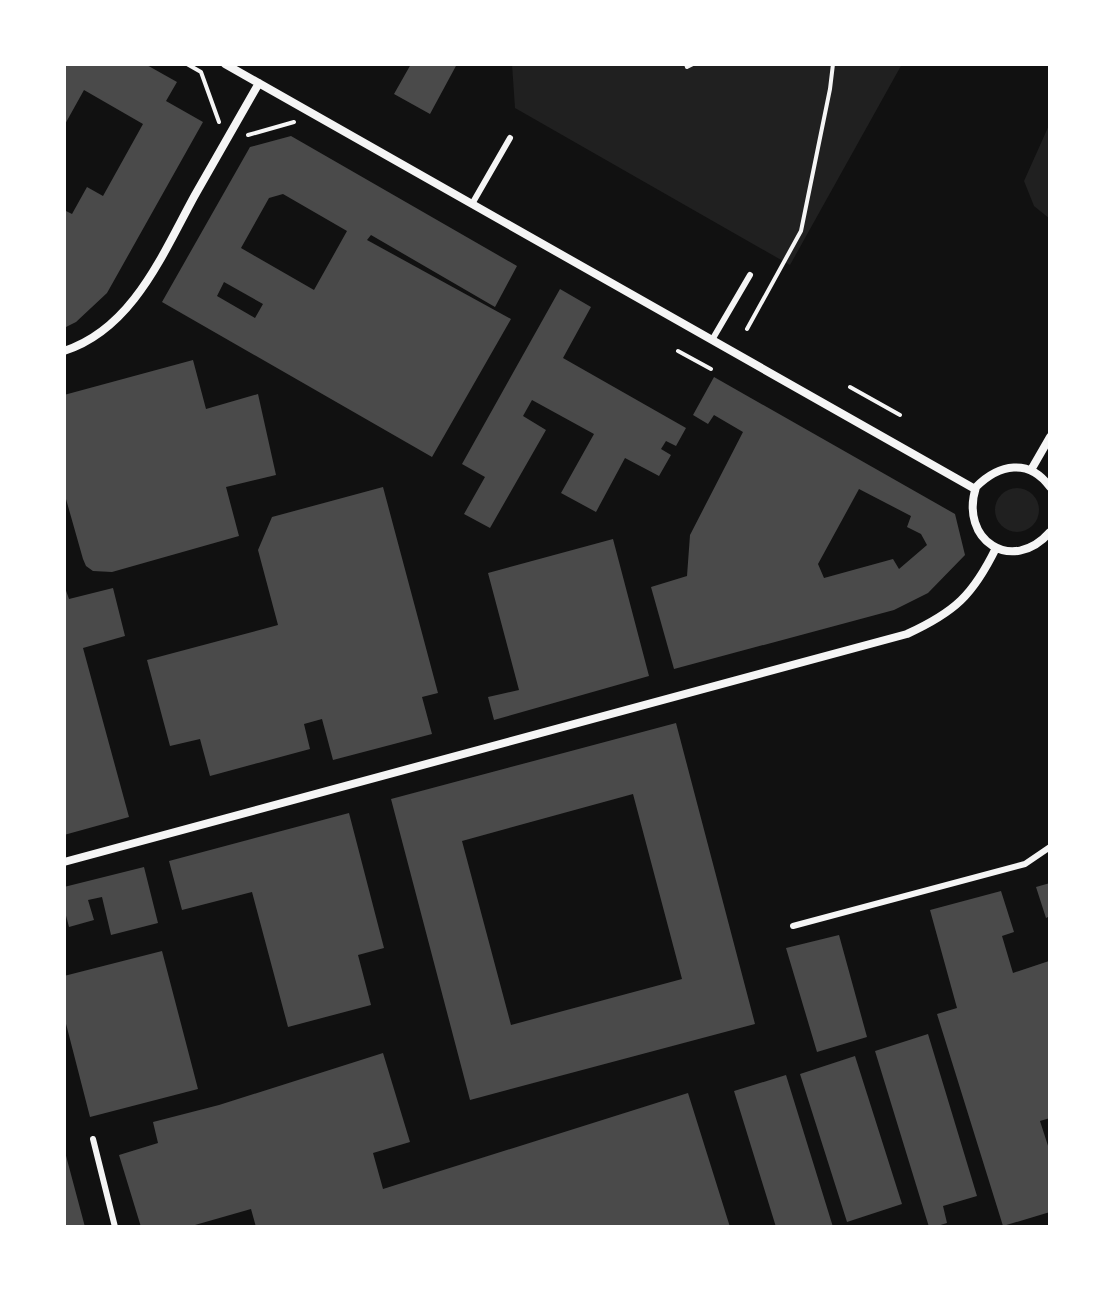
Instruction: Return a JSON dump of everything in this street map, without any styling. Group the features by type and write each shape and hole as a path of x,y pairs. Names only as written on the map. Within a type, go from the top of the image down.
{"street":[{"path":"225,64 975,489"},
{"path":"64,351 81,345 113,323 145,285 259,83"},
{"path":"1031,470 1050,437"},
{"path":"1050,487 1031,470 1006,467 994,472 975,489 972,515 983,538 996,548 1018,551 1031,548 1050,532"},
{"path":"64,862 907,634 959,603 975,587 996,548"}],"lane":[{"path":"472,204 510,138"},
{"path":"712,340 750,275"},
{"path":"793,926 1025,864 1050,847"},
{"path":"93,1139 115,1227"}],"path":[{"path":"187,64 201,72 218,121 232,129 245,136 293,122 302,127"},
{"path":"686,64 687,67 693,64"},
{"path":"747,329 801,231 833,64"},
{"path":"678,351 711,369"},
{"path":"850,387 900,415"}],"shaded area":[{"path":"512,64 902,64 790,265 515,108"},
{"path":"1050,123 1050,219 1034,206 1024,181"},
{"path":"1017,488 1032,495 1039,510 1032,525 1017,532 1002,525 995,510 1002,495"}],"building":[{"path":"64,64 145,64 177,82 166,101 203,122 107,293 76,322 64,328 64,210 72,214 87,187 103,196 143,124 84,90 64,126"},
{"path":"411,64 457,64 430,114 394,94"},
{"path":"291,136 517,266 495,307 371,235 367,240 511,319 432,457 162,302 250,147","holes":["283,194 347,231 314,290 241,248 269,198","224,282 263,304 255,318 217,296"]},
{"path":"560,289 591,307 563,358 686,428 676,446 666,441 661,449 671,455 659,476 625,458 596,512 561,493 594,434 532,400 523,416 546,430 490,528 464,514 485,477 462,464"},
{"path":"193,360 206,409 258,394 276,475 226,487 239,536 112,572 93,571 83,559 64,492 64,395"},
{"path":"714,377 955,514 965,555 928,593 894,610 674,669 651,587 687,576 690,535 743,432 714,415 708,424 693,415","holes":["859,489 911,516 907,527 921,534 927,545 899,569 893,559 824,578 818,564"]},
{"path":"383,487 438,693 422,697 432,734 333,760 322,719 304,724 310,749 210,776 200,739 170,746 147,660 278,625 258,550 272,517"},
{"path":"613,539 649,676 494,720 488,697 519,690 488,573"},
{"path":"64,585 69,599 113,588 125,636 83,648 129,817 64,835"},
{"path":"676,723 755,1024 470,1100 391,799","holes":["633,794 682,979 511,1025 462,841"]},
{"path":"349,813 384,948 358,955 371,1005 288,1027 252,892 182,910 169,861"},
{"path":"144,867 158,923 111,935 102,897 88,900 94,920 69,927 64,908 64,887"},
{"path":"1050,883 1050,916 1046,918 1036,887"},
{"path":"1001,891 1014,932 1002,936 1013,973 1049,961 1050,964 1050,1118 1040,1121 1050,1152 1050,1212 1003,1226 937,1014 957,1008 930,910"},
{"path":"839,935 867,1037 817,1052 786,948"},
{"path":"162,951 198,1089 90,1117 64,1016 64,976"},
{"path":"928,1034 977,1196 943,1206 947,1223 934,1227 929,1227 875,1051"},
{"path":"383,1053 410,1142 373,1153 383,1189 688,1093 730,1227 256,1227 251,1209 188,1227 141,1227 119,1155 158,1143 153,1122 219,1105"},
{"path":"855,1056 902,1204 847,1222 800,1074"},
{"path":"786,1075 833,1227 776,1227 734,1091"},
{"path":"65,1152 85,1227 64,1227"}]}
